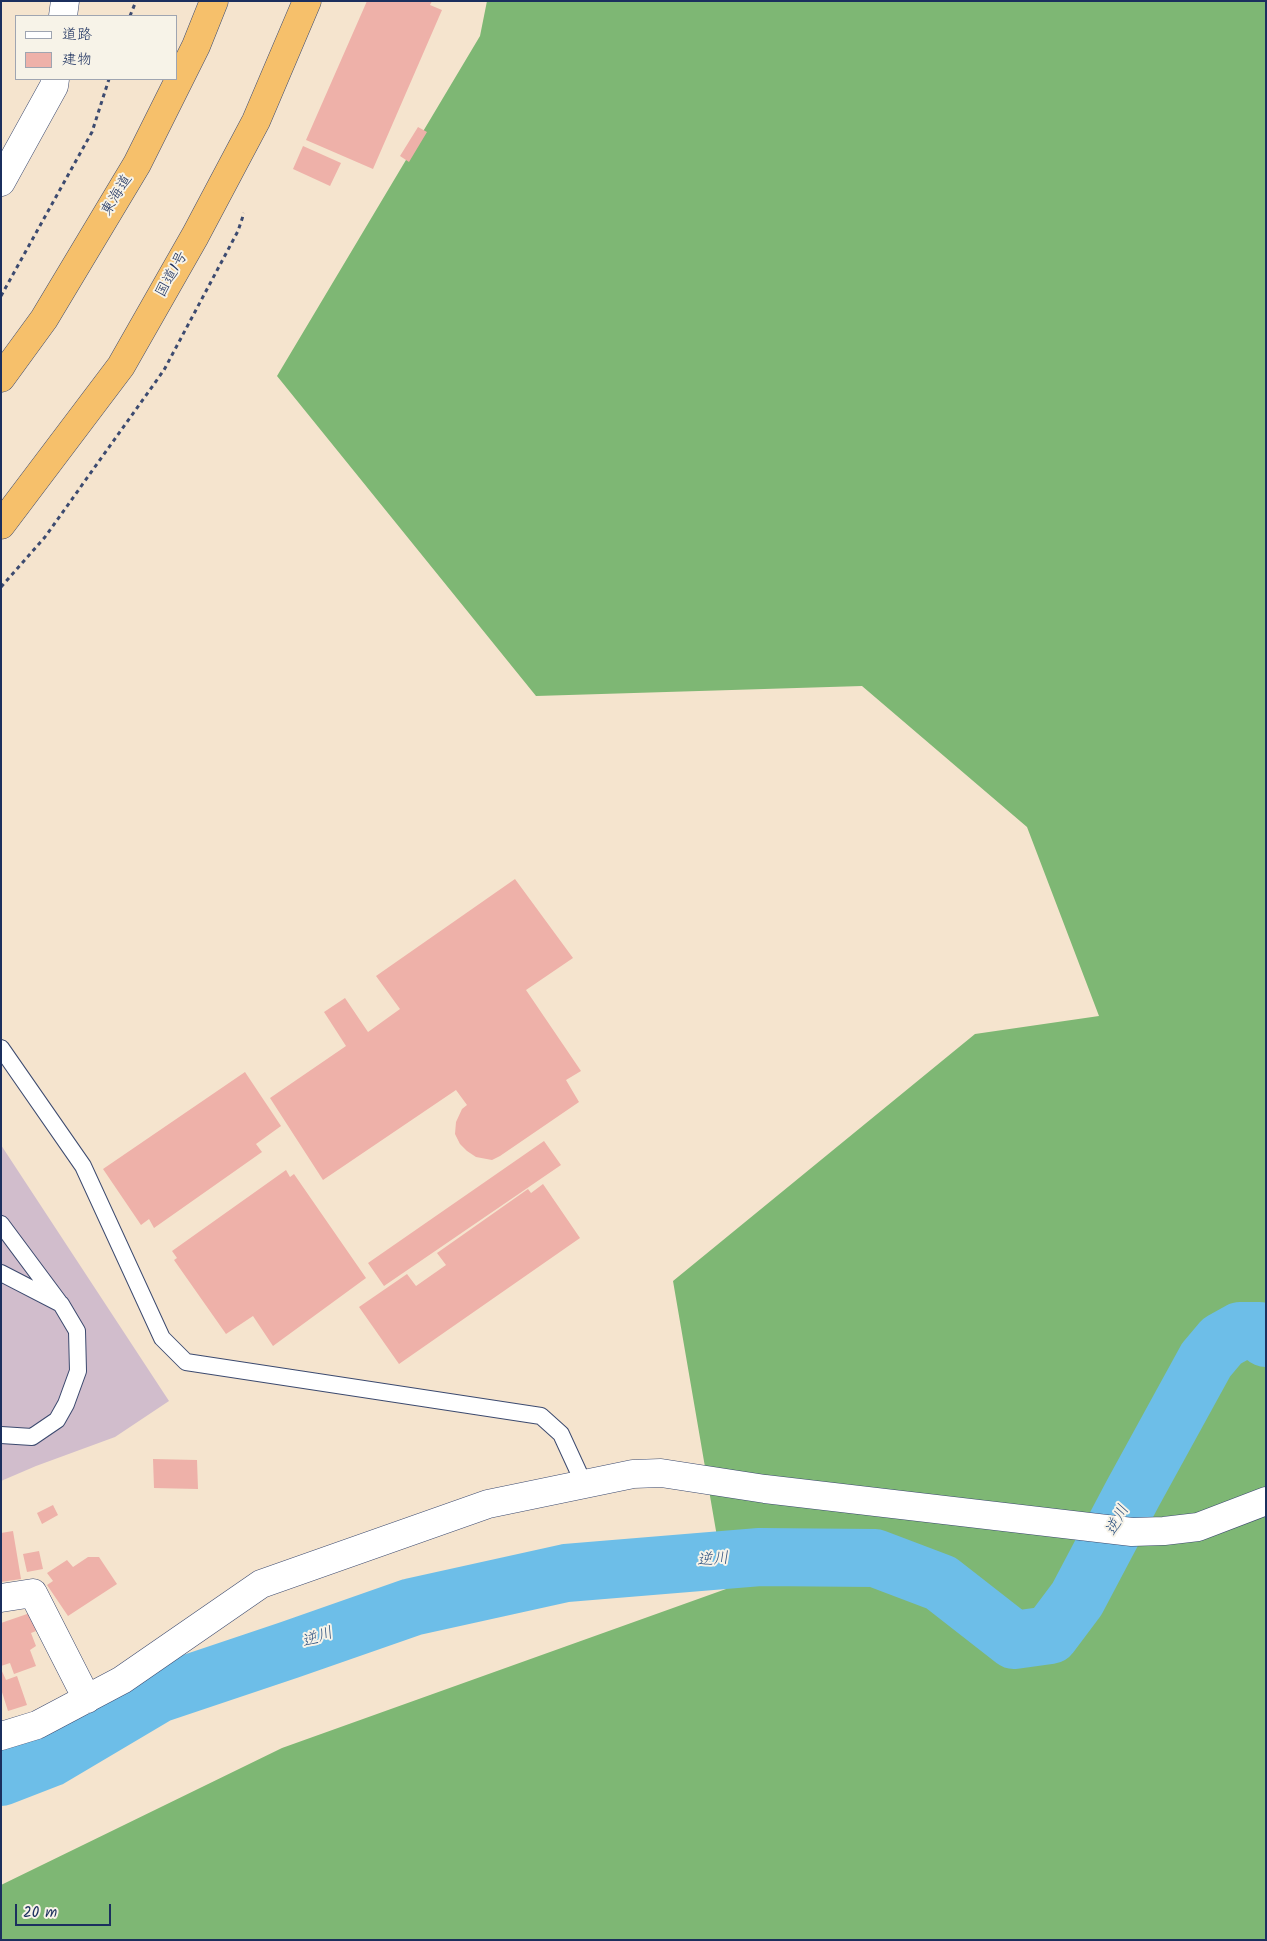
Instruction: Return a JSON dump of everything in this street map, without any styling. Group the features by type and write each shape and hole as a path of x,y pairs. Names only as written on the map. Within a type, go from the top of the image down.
{"highway":[{"name":"東海道","path":"1,378 44,319 137,164 196,46 214,1"},
{"name":"国道1号","path":"1,525 122,366 195,236 256,121 307,1"}],"street":[{"path":"63,15 66,1"},
{"path":"1,182 54,86 55,80"},
{"path":"1,1736 37,1725 122,1680 261,1584 488,1504 633,1474 661,1473 765,1489 1132,1532 1198,1527 1266,1501"},
{"path":"1,1598 33,1593 87,1699"}],"lane":[{"path":"1,1048 83,1166 162,1338 186,1362 541,1416 561,1434 584,1484"},
{"path":"1,1224 61,1304 77,1331 78,1371 66,1404 57,1420 32,1437 1,1435"},
{"path":"1,1273 61,1304"}],"path":[{"path":"130,15 136,1"},
{"path":"1,296 92,132 109,80"}],"shaded area":[{"path":"1,1145 169,1401 115,1437 1,1481"}],"green space":[{"path":"487,1 1266,1 1266,1940 1,1940 1,1885 282,1748 726,1589 673,1281 975,1034 1099,1016 1027,827 862,686 536,696 277,376 480,36"}],"building":[{"path":"367,1 432,1 430,5 442,10 373,169 306,140"},
{"path":"418,127 427,132 409,162 400,156"},
{"path":"303,146 341,163 330,186 293,169"},
{"path":"515,879 573,958 526,990 581,1071 566,1080 579,1102 492,1160 476,1157 460,1144 455,1134 456,1122 462,1109 467,1105 456,1090 323,1180 270,1098 346,1046 324,1012 345,998 368,1032 400,1009 376,976"},
{"path":"245,1072 281,1126 256,1144 262,1152 154,1228 149,1219 141,1225 103,1169"},
{"path":"544,1141 561,1165 384,1286 368,1263"},
{"path":"286,1170 290,1177 294,1174 366,1278 273,1346 253,1316 226,1334 174,1260 177,1258 172,1251"},
{"path":"543,1184 580,1238 399,1364 359,1307 407,1274 416,1286 446,1265 437,1253 528,1189 531,1193"},
{"path":"153,1459 197,1460 198,1489 154,1488"},
{"path":"53,1505 58,1515 42,1524 37,1513"},
{"path":"13,1531 21,1579 1,1582 1,1533"},
{"path":"39,1551 43,1569 27,1572 23,1554"},
{"path":"88,1557 99,1557 117,1584 68,1616 47,1585 53,1581 47,1573 67,1560 73,1567"},
{"path":"30,1613 36,1631 31,1633 36,1646 30,1650 36,1666 14,1674 10,1663 1,1666 1,1623"},
{"path":"1,1669 6,1680 17,1676 27,1705 8,1711 1,1689"}],"waterway":[{"name":"逆川","path":"1,1777 50,1758 158,1694 412,1607 566,1573 760,1557 875,1558 941,1583 1014,1640 1050,1635 1077,1599 1206,1360 1222,1341 1240,1331 1259,1331 1266,1338"}]}
